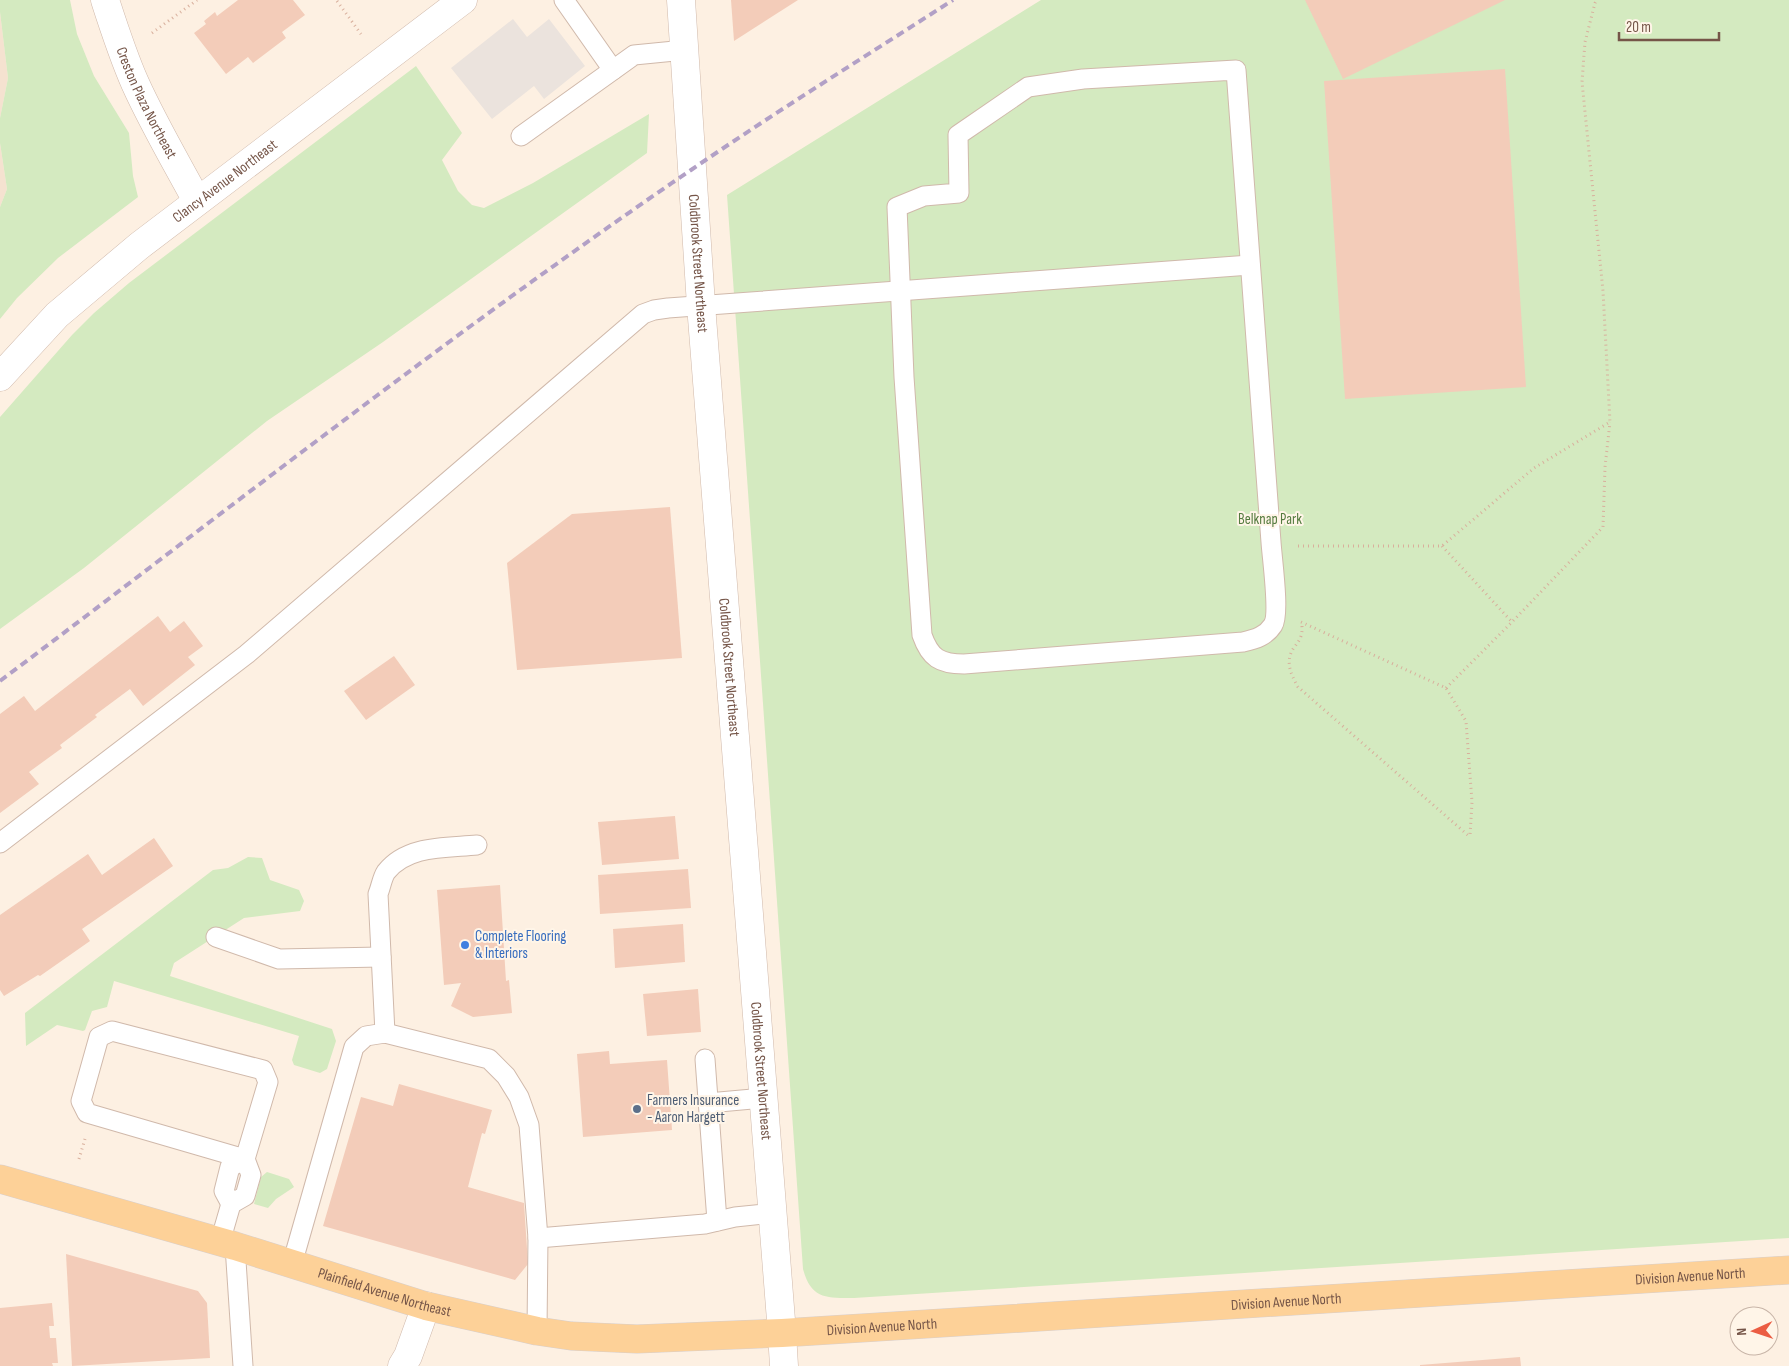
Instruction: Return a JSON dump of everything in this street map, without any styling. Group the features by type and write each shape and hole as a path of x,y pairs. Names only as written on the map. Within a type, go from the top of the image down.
{"main road":[{"name":"Plainfield Avenue Northeast","path":"0,1179 228,1244 426,1306 537,1331 571,1336 637,1339 782,1333"},
{"name":"Division Avenue North","path":"782,1333 1789,1270"}],"street":[{"name":"Creston Plaza Northeast","path":"105,0 117,39 134,81 154,123 197,201"},
{"name":"Clancy Avenue Northeast","path":"0,377 57,315 139,246 463,0"},
{"name":"Coldbrook Street Northeast","path":"681,0 701,305 784,1366"},
{"path":"402,1366 408,1356 426,1306"}],"lane":[{"path":"564,0 613,70"},
{"path":"521,136 634,55 684,50"},
{"path":"1236,70 1250,265 1276,612 1274,623 1266,634 1243,642 964,664 950,664 937,659 927,649 922,635 904,377 897,207 924,196 959,193 958,135 1028,87 1083,79 1236,70"},
{"path":"0,843 247,654 642,314 654,310 701,305 901,292 1250,265"},
{"path":"385,1033 378,894 385,873 400,858 421,850 477,845"},
{"path":"216,937 280,959 381,958"},
{"path":"243,1366 228,1244 232,1204 246,1196 251,1175 245,1159 268,1082 263,1070 112,1031 99,1037 81,1101 88,1113 245,1159"},
{"path":"292,1264 354,1047 366,1036 385,1033 489,1059 506,1076 519,1097 529,1126 538,1238 537,1331"},
{"path":"705,1059 717,1221"},
{"path":"708,1103 764,1098"},
{"path":"538,1238 705,1224 735,1216 773,1213"}],"path":[{"path":"152,33 197,0"},
{"path":"337,0 361,34"},
{"path":"1446,688 1603,526 1605,467 1610,422 1603,291 1582,82 1585,42 1597,0"},
{"path":"1295,546 1442,546 1534,468 1610,422"},
{"path":"1442,546 1512,622"},
{"path":"1276,612 1302,622 1446,688 1466,721 1472,802 1470,837 1298,687 1290,674 1290,656 1302,635 1302,622"}],"shaded area":[{"path":"0,12 8,78 0,118"},
{"path":"513,19 527,37 549,19 585,66 544,99 534,86 492,119 451,68"},
{"path":"0,143 7,189 0,207"}],"green space":[{"path":"0,0 70,0 77,34 94,76 129,133 133,176 138,197 58,258 17,298 0,319 0,207 7,189 0,143 0,118 8,78"},
{"name":"Belknap Park","path":"1041,0 1789,0 1789,1238 854,1298 828,1297 821,1295 810,1286 803,1269 727,195"},
{"path":"416,66 462,133 442,160 458,191 472,205 484,208 533,183 649,114 647,153 383,342 267,421 84,568 0,629 0,417 72,335 129,283"},
{"path":"248,857 262,858 270,880 299,890 304,901 300,911 244,918 174,963 170,976 332,1029 336,1041 327,1069 320,1073 294,1065 292,1060 299,1036 114,981 107,1007 92,1011 85,1030 57,1025 26,1046 25,1013 213,870 228,868"},
{"path":"267,1172 289,1179 294,1187 276,1199 268,1208 254,1204 261,1177"}],"building":[{"path":"238,0 293,0 305,15 282,32 286,38 253,63 248,57 226,74 194,33 206,24 204,21 215,12 217,16"},
{"path":"731,0 798,0 734,41"},
{"path":"1305,0 1505,0 1343,79"},
{"path":"1505,69 1526,387 1345,399 1324,81"},
{"path":"670,507 682,658 517,670 507,563 572,514"},
{"path":"158,616 170,632 184,621 203,646 188,657 195,665 143,706 130,689 95,715 97,717 60,745 62,748 29,772 39,784 0,813 0,714 24,696 35,711"},
{"path":"394,656 415,685 366,720 344,691"},
{"path":"675,816 679,859 602,865 598,822"},
{"path":"154,838 173,866 82,929 90,941 40,976 38,975 4,996 0,990 0,915 88,854 102,875"},
{"path":"688,869 691,908 600,914 598,875"},
{"path":"500,885 506,981 509,980 512,1013 473,1017 451,1006 461,983 444,985 437,890"},
{"path":"683,924 685,962 615,968 613,929"},
{"path":"698,989 701,1032 647,1036 643,994"},
{"path":"609,1051 610,1064 667,1060 672,1130 583,1137 577,1054"},
{"path":"399,1084 492,1110 485,1134 482,1133 468,1187 524,1203 528,1264 515,1280 323,1226 361,1097 393,1106"},
{"path":"66,1254 198,1291 207,1303 210,1358 72,1366"},
{"path":"52,1303 54,1326 49,1326 50,1338 56,1338 58,1363 52,1363 53,1366 0,1366 0,1308"},
{"path":"1520,1357 1521,1366 1420,1366 1420,1365"}],"railway":[{"path":"0,681 342,421 603,231 723,148 953,0"}],"place":[{"name":"Complete Flooring & Interiors","path":"465,945"},
{"name":"Farmers Insurance - Aaron Hargett","path":"637,1109"}]}
